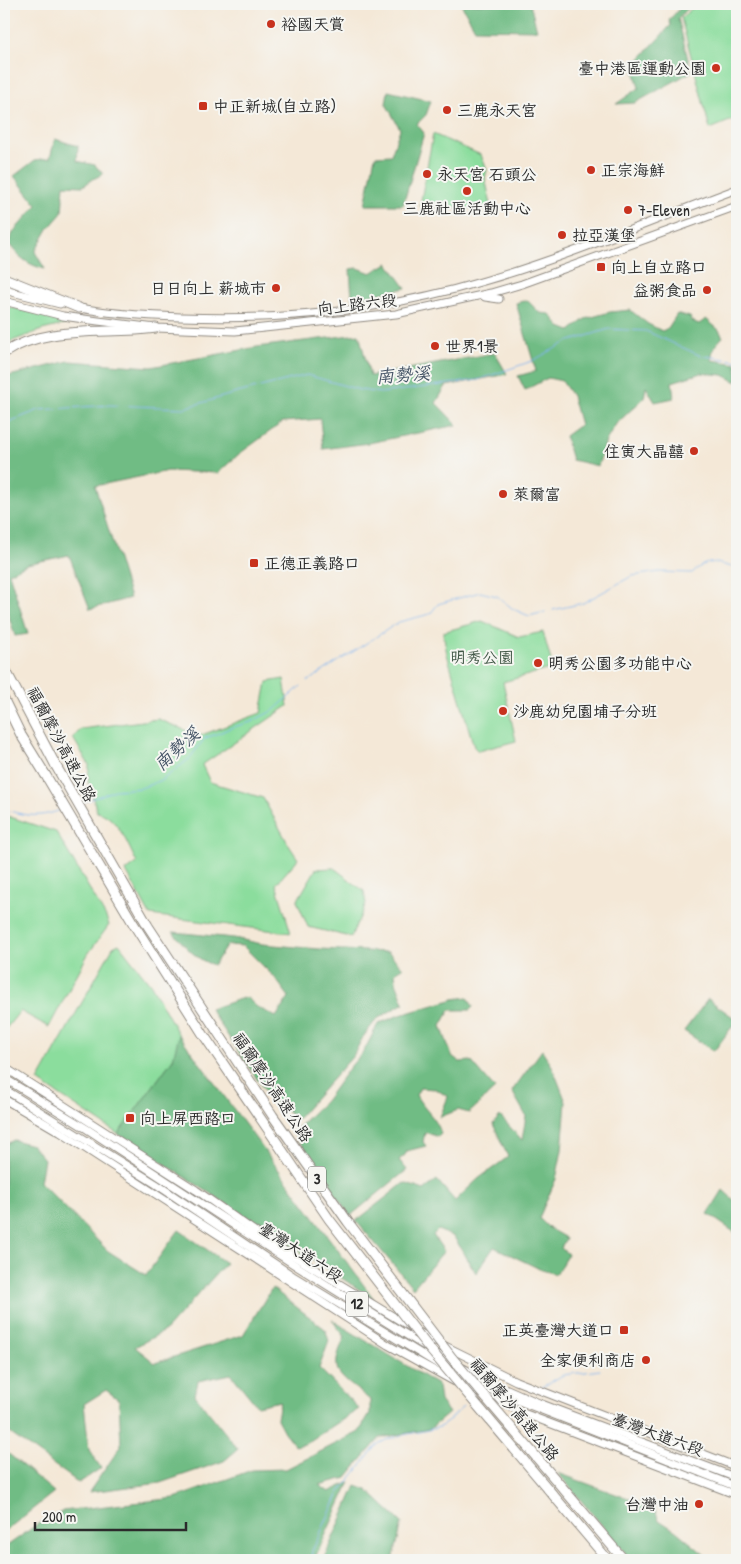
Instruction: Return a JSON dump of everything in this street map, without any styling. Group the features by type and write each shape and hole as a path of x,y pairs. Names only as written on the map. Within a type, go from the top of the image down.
{"highway":[{"path":"4,278 79,308"},
{"path":"4,353 29,341 59,334 134,331 156,328"},
{"path":"4,659 36,727"},
{"name":"福爾摩沙高速公路","path":"4,667 56,766 148,926 273,1116 348,1222 452,1358 624,1560"},
{"name":"福爾摩沙高速公路","path":"4,700 21,735 133,923 203,1034 329,1218 428,1347 608,1560"},
{"path":"4,707 21,735"}],"main road":[{"name":"向上路六段","path":"4,290 79,308 136,315 230,319 321,313 372,306 426,296 484,281 537,264 737,189"},
{"name":"向上路六段","path":"4,301 63,316 156,328 235,331 396,314 480,296 522,284 737,206"},
{"path":"480,296 499,299"},
{"name":"臺灣大道六段","path":"4,1067 196,1190 267,1240 427,1337 516,1382 737,1467"},
{"name":"臺灣大道六段","path":"4,1078 87,1129 298,1267 444,1359 539,1403 737,1478"},
{"name":"臺灣大道六段","path":"4,1090 156,1184 293,1276 441,1366 493,1391 737,1487"},
{"name":"臺灣大道六段","path":"4,1099 60,1132 388,1345 455,1382 478,1394 531,1416 737,1495"}],"green space":[{"path":"461,4 530,4 537,30 475,29"},
{"path":"684,4 693,4 678,18 691,72 635,103 616,104 639,88 633,66 671,25 669,20"},
{"name":"臺中港區運動公園","path":"697,4 737,4 737,118 710,129 681,18"},
{"path":"388,91 431,101 426,115 417,124 424,133 403,205 365,205 375,156 391,155 400,129 386,104"},
{"path":"433,134 481,155 487,170 485,178 492,209 420,206"},
{"path":"55,139 78,146 77,161 95,165 103,174 83,186 64,185 62,213 48,229 35,252 45,269 24,260 8,243 14,231 37,205 14,176 35,160 50,158"},
{"path":"388,263 406,288 352,299 350,269 358,268 371,273"},
{"path":"527,300 540,313 550,314 560,327 570,331 585,319 610,312 630,310 648,324 662,331 668,328 677,314 690,317 692,321 699,324 706,319 719,330 723,337 714,347 712,360 737,364 737,382 723,375 701,373 672,382 674,398 655,402 646,387 644,398 616,424 606,441 598,466 572,460 565,436 580,425 572,396 562,381 548,378 525,390 518,376 536,371 516,303"},
{"path":"4,306 75,322 42,330 4,344"},
{"path":"359,334 370,376 495,353 507,374 446,386 436,403 457,425 369,443 323,449 320,419 283,422 239,454 218,473 168,471 95,486 130,598 90,609 69,555 27,564 9,573 28,634 15,636 4,601 5,377 69,361 151,367 257,347"},
{"name":"明秀公園","path":"482,621 519,637 543,632 553,668 503,682 516,741 478,751 474,747 447,654 443,632"},
{"path":"284,679 288,706 202,765 210,782 263,798 298,859 276,884 291,933 150,915 126,871 137,863 117,825 111,819 97,812 88,781 89,765 73,738 81,729 158,719 199,736 261,713 267,682"},
{"path":"4,815 56,832 109,925 88,954 49,1027 20,1011 4,1031"},
{"path":"334,868 364,891 366,904 351,937 308,927 297,901 316,869"},
{"path":"173,932 234,938 262,944 388,952 403,968 395,973 396,982 404,1003 377,1019 363,1037 353,1056 297,1119 282,1106 271,1100 210,1009 246,997 257,1007 276,1017 289,997 275,978 243,946 227,945 214,965 196,956"},
{"path":"119,944 151,985 180,1037 173,1059 118,1134 38,1081 113,947"},
{"path":"468,997 473,1007 470,1010 450,1010 441,1026 452,1056 460,1062 471,1061 495,1089 469,1113 458,1110 440,1117 448,1097 436,1089 420,1088 416,1095 434,1119 441,1134 438,1137 425,1132 423,1142 426,1146 407,1151 399,1160 407,1170 350,1216 293,1132 325,1101 364,1051 378,1024 397,1016 454,999"},
{"path":"708,999 737,1020 714,1051 684,1031"},
{"path":"179,1035 374,1299 118,1134 173,1059"},
{"path":"542,1050 552,1066 566,1102 562,1150 556,1179 539,1218 550,1229 566,1238 561,1248 568,1254 556,1274 542,1270 494,1247 476,1273 454,1237 438,1230 433,1235 444,1251 413,1288 356,1221 404,1183 424,1190 437,1180 455,1201 478,1179 508,1157 493,1124 500,1116 522,1140 526,1116 512,1091"},
{"path":"14,1140 32,1145 44,1159 40,1182 108,1251 146,1275 179,1230 226,1263 166,1330 135,1347 155,1363 243,1335 272,1288 325,1329 329,1341 319,1368 359,1409 305,1444 295,1446 277,1419 280,1401 257,1406 231,1374 198,1381 195,1395 238,1449 224,1461 160,1483 89,1492 121,1446 119,1400 106,1390 84,1404 89,1450 101,1468 79,1483 7,1431 4,1433 4,1145"},
{"path":"723,1190 737,1203 737,1234 708,1214"},
{"path":"332,1320 438,1385 440,1401 449,1413 430,1429 380,1438 346,1478 319,1485 329,1492 350,1482 314,1560 4,1560 4,1548 38,1524 63,1511 175,1498 252,1470 286,1469 359,1432 370,1413 370,1400 345,1380 337,1368 339,1350 345,1337"},
{"path":"4,1450 54,1492 4,1532"},
{"path":"558,1473 654,1508 659,1520 676,1531 711,1560 631,1560"},
{"path":"356,1486 367,1490 402,1523 393,1560 323,1560"}],"waterway":[{"name":"南勢溪","path":"4,424 39,410 110,405 184,408 307,375 360,390 381,393 478,380 532,361 567,342 609,329 646,331 699,355 737,361"},
{"path":"553,610 583,603 632,576 659,572 692,573 704,564 709,563 718,563 737,568"},
{"path":"308,681 399,622 430,614 438,604 480,592 497,596 513,609 529,616 545,612"},
{"name":"南勢溪","path":"81,803 115,790 141,788 162,780 189,759 205,738 251,722 274,710 301,686"},
{"name":"南勢溪","path":"4,814 10,811 29,815 42,815 61,810"},
{"path":"542,1387 563,1375 600,1370"},
{"path":"311,1560 312,1551 339,1493 378,1444 385,1440 439,1427 463,1406"}],"place":[{"name":"裕國天賞","path":"271,24"},
{"name":"臺中港區運動公園","path":"716,68"},
{"name":"中正新城(自立路)","path":"203,106"},
{"name":"三鹿永天宮","path":"447,110"},
{"name":"正宗海鮮","path":"591,170"},
{"name":"永天宮 石頭公","path":"427,174"},
{"name":"三鹿社區活動中心","path":"467,191"},
{"name":"7-Eleven","path":"628,210"},
{"name":"拉亞漢堡","path":"562,235"},
{"name":"向上自立路口","path":"601,267"},
{"name":"日日向上 薪城市","path":"276,288"},
{"name":"益粥食品","path":"707,290"},
{"name":"世界1景","path":"435,346"},
{"name":"住寅大晶囍","path":"694,451"},
{"name":"萊爾富","path":"503,494"},
{"name":"正德正義路口","path":"254,563"},
{"name":"明秀公園多功能中心","path":"538,663"},
{"name":"沙鹿幼兒園埔子分班","path":"503,711"},
{"name":"向上屏西路口","path":"130,1118"},
{"name":"正英臺灣大道口","path":"624,1330"},
{"name":"全家便利商店","path":"646,1360"},
{"name":"台灣中油","path":"699,1504"}]}
